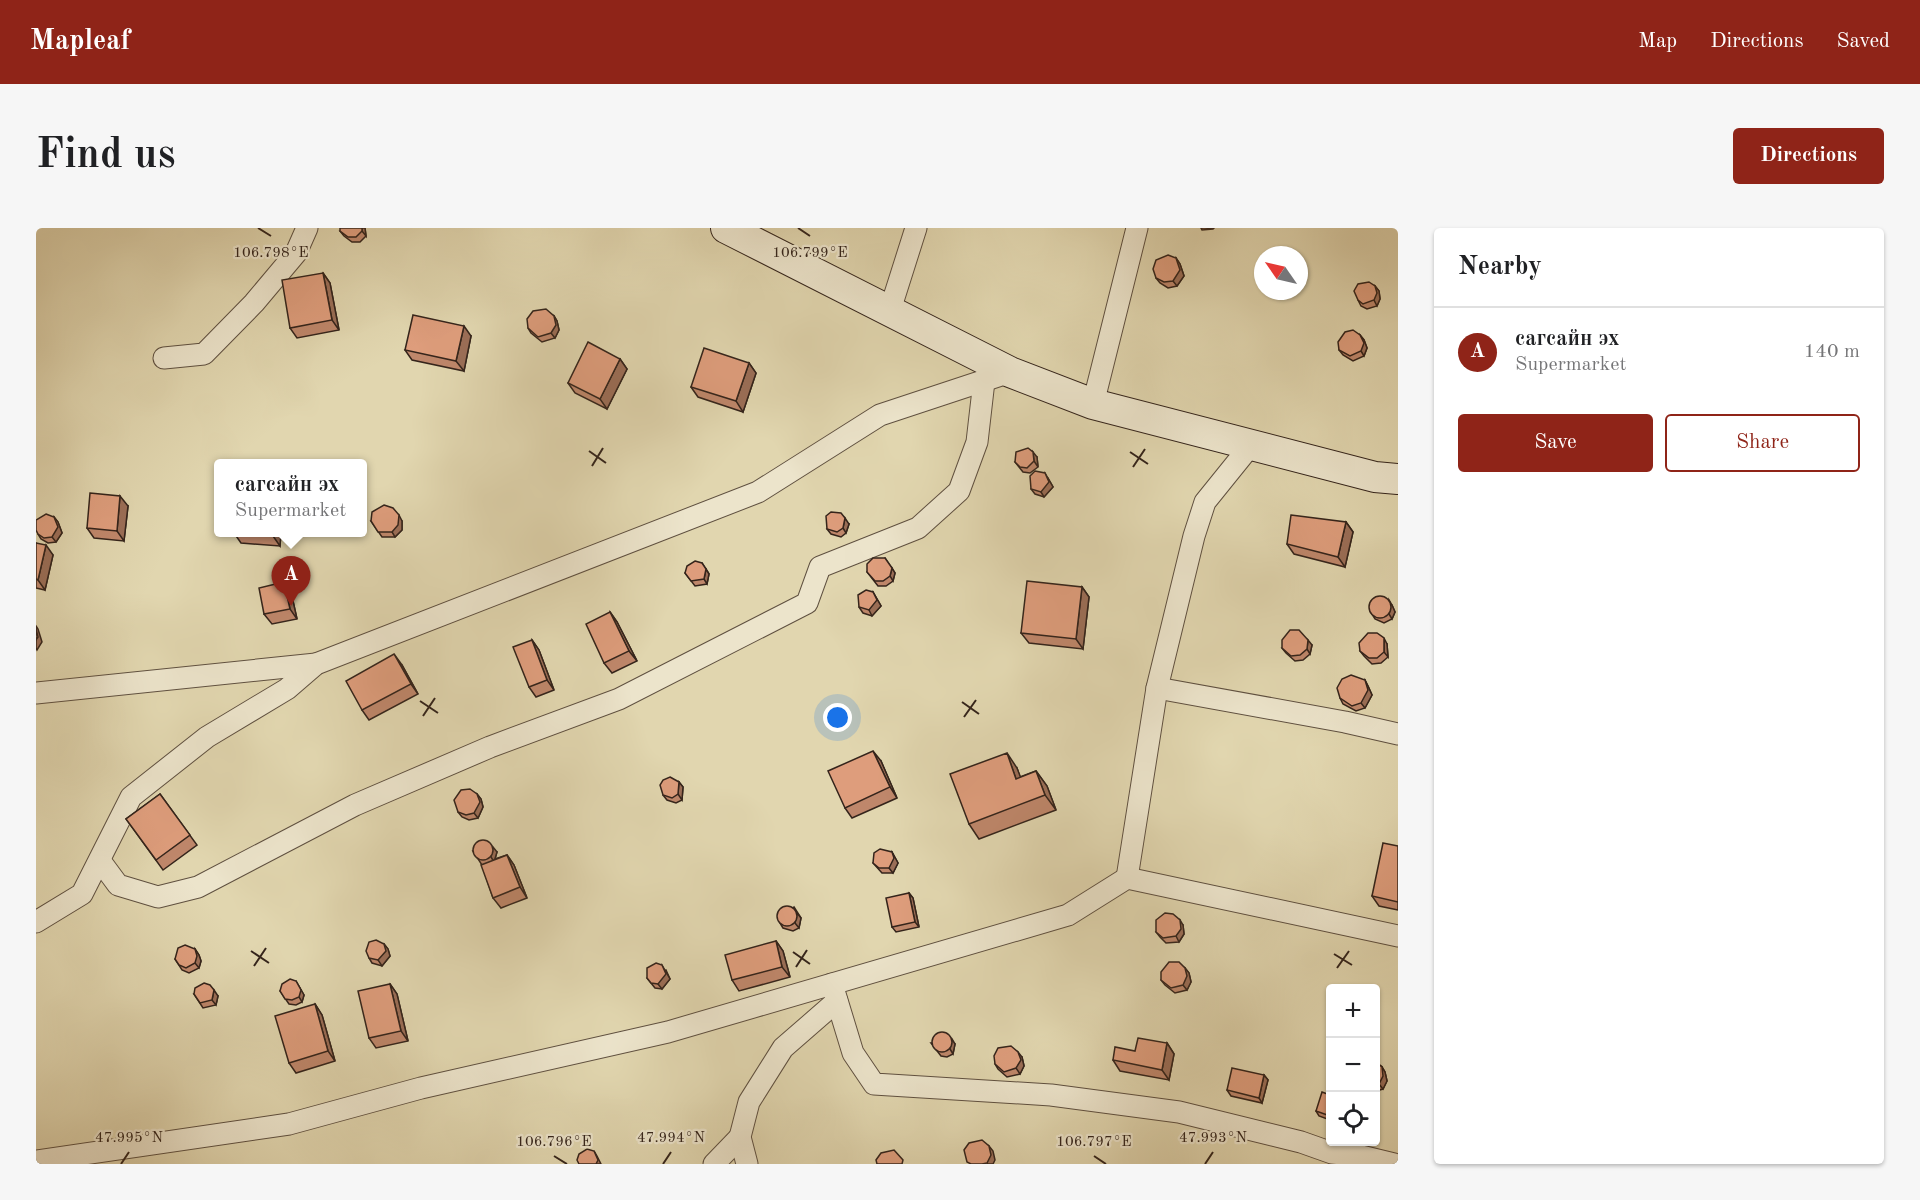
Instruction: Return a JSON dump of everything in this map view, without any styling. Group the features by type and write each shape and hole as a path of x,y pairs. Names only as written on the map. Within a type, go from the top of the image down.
{"main road":[{"path":"726,228 890,310 997,377 1375,477 1398,479"}],"street":[{"path":"164,358 204,354 254,303 296,253 307,228"},
{"path":"890,310 916,228"},
{"path":"1093,404 1137,228"},
{"path":"36,693 316,664 758,492 880,415 997,377"},
{"path":"101,862 118,885 158,897 198,887 355,805 490,747 620,699 807,603 820,567 918,528 959,490 997,377"},
{"path":"1127,878 1157,688 1204,502 1251,445"},
{"path":"36,922 82,894 101,862 131,797 207,737 287,689 316,664"},
{"path":"1157,688 1345,722 1398,734"},
{"path":"36,1161 289,1124 421,1088 834,992 1068,915 1127,878 1398,936"},
{"path":"747,1164 740,1137 749,1102 783,1048 834,992"},
{"path":"834,992 853,1053 874,1084 1051,1095 1179,1112 1301,1142 1332,1153 1361,1156 1394,1164"},
{"path":"714,1164 740,1137"}],"building":[{"path":"340,228 362,228 362,231 356,237 348,237 340,231"},
{"path":"1168,255 1176,258 1180,270 1173,281 1164,282 1156,278 1153,269 1156,260"},
{"path":"323,273 332,320 290,328 282,280"},
{"path":"1369,282 1375,286 1377,293 1374,300 1363,304 1358,300 1354,291 1358,284"},
{"path":"546,309 554,316 556,325 551,333 538,337 528,328 527,319 533,311"},
{"path":"413,315 464,326 456,361 405,350"},
{"path":"1353,330 1360,335 1364,343 1361,351 1350,356 1339,350 1338,342 1345,332"},
{"path":"588,342 620,359 600,399 568,383"},
{"path":"704,348 749,363 736,401 691,387"},
{"path":"1028,448 1033,452 1034,461 1027,468 1020,467 1015,462 1016,452"},
{"path":"1035,471 1045,473 1049,482 1041,492 1031,489 1030,476"},
{"path":"90,493 120,496 117,531 87,528"},
{"path":"384,505 393,508 399,515 398,525 392,532 378,532 371,521 372,512"},
{"path":"831,512 841,513 845,518 843,528 837,532 827,529 826,516"},
{"path":"46,514 54,517 58,527 52,537 44,538 36,530 36,520"},
{"path":"1291,515 1346,522 1338,557 1287,544"},
{"path":"36,543 46,545 38,580 36,579"},
{"path":"873,558 885,558 892,568 890,576 883,581 875,581 867,572 867,564"},
{"path":"695,561 702,563 706,569 704,579 691,581 685,573 687,566"},
{"path":"1027,581 1082,587 1076,639 1021,633"},
{"path":"284,582 290,609 264,614 259,588"},
{"path":"866,590 873,592 877,600 869,610 859,607 858,595"},
{"path":"1380,596 1388,599 1391,607 1388,615 1380,618 1372,615 1369,607 1372,599"},
{"path":"610,612 629,651 604,663 586,624"},
{"path":"1290,630 1299,630 1308,640 1307,649 1300,655 1291,656 1282,648 1282,640"},
{"path":"1368,633 1377,633 1384,638 1384,652 1377,658 1369,658 1360,651 1359,643"},
{"path":"532,640 547,680 529,687 513,647"},
{"path":"394,654 411,684 362,710 346,681"},
{"path":"1351,675 1365,680 1368,690 1361,703 1352,706 1340,698 1337,688 1342,679"},
{"path":"873,751 890,787 845,808 828,771"},
{"path":"1007,753 1016,779 1036,771 1045,795 969,824 950,774"},
{"path":"670,777 679,782 678,794 672,798 663,795 660,785 663,780"},
{"path":"470,789 477,794 480,802 474,813 466,815 458,812 454,800 461,790"},
{"path":"160,794 190,835 156,860 126,819"},
{"path":"483,840 490,843 493,850 490,857 483,860 476,857 473,850 476,843"},
{"path":"1383,843 1398,846 1398,902 1372,896"},
{"path":"880,849 892,852 894,858 889,868 879,868 873,863 874,853"},
{"path":"507,855 520,887 493,898 481,865"},
{"path":"909,893 915,922 892,927 886,898"},
{"path":"787,906 794,909 797,916 794,923 787,926 780,923 777,916 780,909"},
{"path":"1165,913 1173,914 1180,920 1181,929 1176,936 1163,938 1156,932 1156,920"},
{"path":"376,940 384,944 386,951 378,960 369,958 366,951 369,942"},
{"path":"776,941 782,967 732,980 725,955"},
{"path":"185,945 195,949 197,956 195,963 186,968 179,965 175,959 178,948"},
{"path":"1169,962 1179,962 1185,968 1187,976 1183,985 1171,988 1161,980 1161,972"},
{"path":"656,963 662,965 666,974 658,984 651,983 647,978 647,968"},
{"path":"290,979 296,981 301,990 299,997 292,1000 285,999 280,991 282,984"},
{"path":"204,983 210,985 214,990 212,1000 200,1003 194,994 195,988"},
{"path":"390,984 401,1031 369,1038 358,991"},
{"path":"315,1004 328,1051 289,1063 275,1016"},
{"path":"942,1032 949,1035 952,1042 949,1049 942,1052 935,1049 932,1042 935,1035"},
{"path":"1138,1038 1167,1043 1162,1070 1113,1060 1115,1047 1135,1051"},
{"path":"1011,1046 1018,1052 1021,1060 1016,1068 1004,1072 995,1064 994,1056 998,1048"},
{"path":"1380,1065 1382,1067 1383,1076 1380,1082"},
{"path":"1232,1068 1264,1075 1259,1098 1227,1090"},
{"path":"1322,1092 1326,1094 1326,1115 1316,1111"},
{"path":"982,1140 989,1146 991,1155 987,1163 967,1162 964,1150 969,1143"},
{"path":"587,1149 594,1151 598,1160 596,1164 579,1164 577,1160 579,1154"},
{"path":"894,1150 903,1160 902,1164 877,1164 876,1160 881,1153"}],"place":[{"name":"сагсайн эх","path":"291,606"}]}
